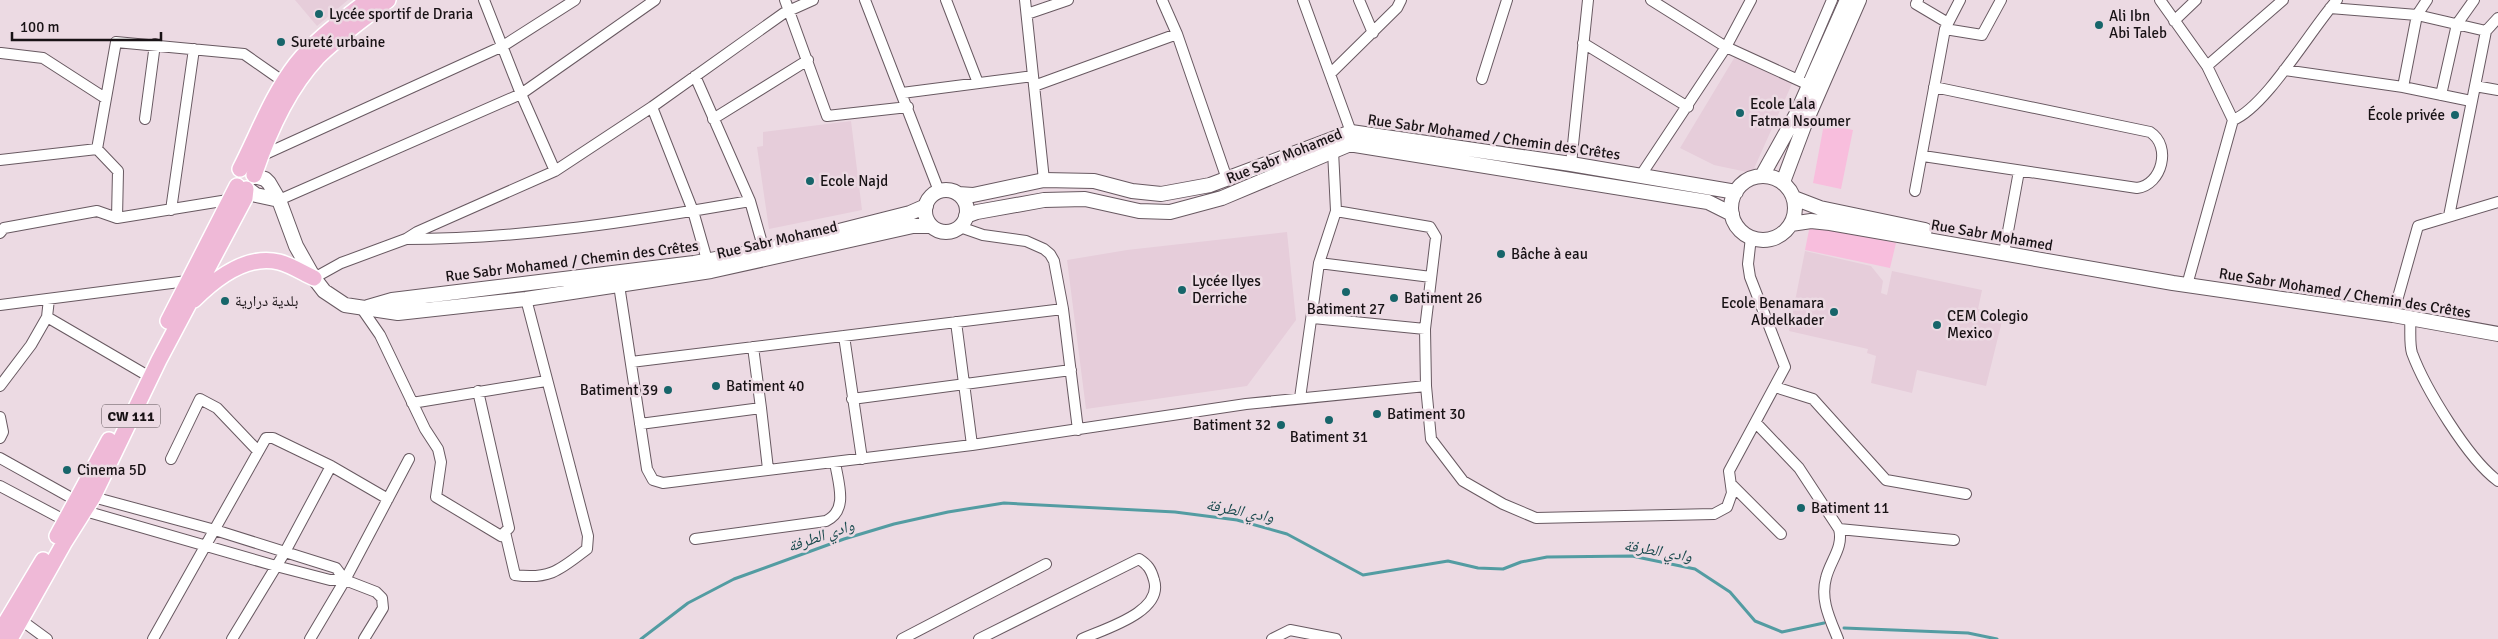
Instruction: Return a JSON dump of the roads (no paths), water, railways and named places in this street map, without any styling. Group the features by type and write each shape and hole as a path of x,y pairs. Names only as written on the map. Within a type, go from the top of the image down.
{"main road":[{"name":"CW 111","path":"10,639 10,617 64,543 81,506 93,497 186,308 245,198 259,128 284,82 305,54 368,0"},
{"name":"CW 111","path":"247,181 285,103 310,67 340,38 388,0"},
{"path":"1762,176 1774,159 1804,82 1847,0"},
{"path":"1783,182 1804,126 1859,0"},
{"name":"Rue Sabr Mohamed / Chemin des Crêtes","path":"958,194 973,194 1044,180 1094,182 1132,191 1161,194 1210,185 1351,132 1571,164 1736,192"},
{"name":"Rue Sabr Mohamed","path":"963,222 977,212 1044,200 1077,200 1139,211 1170,212 1222,198 1333,151 1354,145 1708,202 1732,214"},
{"path":"1762,176 1771,177 1783,182 1794,198 1795,210 1791,224 1782,234 1772,239 1751,237 1739,228 1732,214 1732,201 1736,192 1750,179 1762,176"},
{"path":"0,632 66,521 81,506 187,281 228,200 247,181 256,194 278,200 296,246 314,278 334,299 345,305 362,309"},
{"path":"946,190 958,194 965,204 963,222 944,232 932,226 926,217 928,199 939,191 946,190"},
{"path":"1794,198 1820,208 1993,245 2004,253"},
{"name":"Rue Sabr Mohamed / Chemin des Crêtes","path":"362,309 392,300 708,260 764,250 910,213 926,206"},
{"name":"Rue Sabr Mohamed","path":"1791,224 1811,221 1830,223 2187,285"},
{"name":"Rue Sabr Mohamed","path":"362,309 398,313 526,299 710,271 913,226 932,226"},
{"path":"282,262 296,246"},
{"path":"186,308 205,288 244,264 263,260 282,262 314,278"},
{"name":"Rue Sabr Mohamed / Chemin des Crêtes","path":"2187,285 2393,315 2498,334"}],"street":[{"path":"484,0 521,94 555,171"},
{"path":"260,156 503,46 564,4 575,0"},
{"path":"278,200 521,94 655,0"},
{"path":"785,0 827,116 908,107"},
{"path":"314,278 341,263 406,239 417,232 555,171 652,107 789,10 813,0"},
{"path":"865,0 939,191"},
{"path":"946,0 978,83"},
{"path":"1025,0 1044,180"},
{"path":"1027,14 1068,0"},
{"path":"1162,0 1177,34 1227,179"},
{"path":"1303,0 1351,132"},
{"path":"1359,0 1373,33"},
{"path":"1331,73 1397,8 1401,0"},
{"path":"1482,79 1507,0"},
{"path":"1571,164 1588,0"},
{"path":"1651,0 1726,47 1804,82 1832,0"},
{"path":"1641,175 1688,107 1726,47 1751,0"},
{"path":"1918,0 1916,4 1946,26 1982,35 2001,0"},
{"path":"1915,191 1946,26 1960,0"},
{"path":"2160,0 2207,66 2233,120 2187,285"},
{"path":"2174,21 2196,0"},
{"path":"2207,66 2283,0"},
{"path":"2403,87 2417,15 2427,0"},
{"path":"2441,95 2457,24 2474,0"},
{"path":"2233,120 2244,116 2284,70 2333,4 2417,15 2486,31"},
{"path":"2449,216 2486,31 2498,18"},
{"path":"902,93 978,83 1034,81 1177,34"},
{"path":"1583,43 1688,107"},
{"path":"97,149 114,44 155,44 244,54 284,82"},
{"path":"145,119 155,44"},
{"path":"171,210 194,49"},
{"path":"2,53 43,58 105,98"},
{"path":"713,119 808,60"},
{"path":"2284,70 2403,87 2471,101"},
{"path":"695,76 750,201 764,250"},
{"path":"2475,86 2498,90"},
{"path":"1923,156 2137,188 2146,187 2154,180 2160,164 2163,147 2159,138 2150,132 1934,87"},
{"path":"652,107 693,211 708,260"},
{"path":"0,160 97,149"},
{"path":"97,149 118,171 117,218"},
{"path":"1300,398 1313,318 1319,263 1336,211 1333,151"},
{"path":"2004,253 2019,171"},
{"path":"0,233 4,228 97,211 117,218 228,200"},
{"path":"406,239 444,239 574,229 750,201"},
{"path":"2393,315 2418,226 2498,202"},
{"path":"1336,211 1430,227 1436,237 1425,328 1426,386 1431,439 1463,481 1503,504 1536,518 1714,514 1727,507 1732,492 1729,471 1785,367 1750,276 1748,264 1751,237"},
{"path":"963,222 983,235 1012,237 1044,248 1054,262 1063,309 1078,430"},
{"path":"1319,263 1431,277"},
{"path":"0,305 187,281"},
{"path":"619,285 647,469 653,480 658,482 972,445 1300,398 1426,386"},
{"path":"0,386 31,345 47,316 49,298"},
{"path":"505,532 515,575 530,578 557,572 587,549 588,536 526,299"},
{"path":"362,309 380,335 412,403 438,449 441,462 436,496 501,536 509,528 478,391"},
{"path":"631,362 1063,309"},
{"path":"47,316 143,373"},
{"path":"1313,318 1425,328"},
{"path":"2410,318 2412,351 2438,403 2480,465 2498,481"},
{"path":"956,322 972,445"},
{"path":"844,336 862,459"},
{"path":"753,347 768,469"},
{"path":"852,399 1071,370"},
{"path":"412,403 546,381"},
{"path":"1775,387 1813,399 1886,480 1966,494"},
{"path":"171,459 200,399 217,408 258,451"},
{"path":"640,424 761,408"},
{"path":"0,417 3,432 0,438"},
{"path":"1756,423 1799,468 1839,529 1842,539 1825,579 1825,608 1838,639"},
{"path":"153,639 258,451 268,437 331,466 388,499"},
{"path":"0,458 81,506 276,566 330,580 345,580 376,592 382,598 382,608 364,639"},
{"path":"310,639 345,580 409,459"},
{"path":"695,538 826,521 833,518 838,513 840,503 835,462"},
{"path":"232,639 285,552 331,466"},
{"path":"1731,484 1782,534"},
{"path":"0,486 66,521"},
{"path":"93,497 215,530 336,568 345,580"},
{"path":"1839,529 1954,540"},
{"path":"979,639 1139,559 1150,566 1155,582 1154,596 1143,610 1082,639"},
{"path":"902,639 1046,564"},
{"path":"10,617 47,639"},
{"path":"1272,639 1290,630 1336,639"}],"waterway":[{"name":"وادي الطرفة","path":"641,639 688,603 734,579 844,539 894,524 948,512 1004,503 1175,512 1237,520 1287,534 1363,575 1448,561 1478,568 1503,569 1521,562 1547,557 1632,556 1695,569 1730,592 1755,621 1782,632 1824,623"},
{"name":"وادي الطرفة","path":"1844,628 1968,633 1997,639"}],"place":[{"name":"Lycée sportif de Draria","path":"319,14"},
{"name":"Ali Ibn Abi Taleb","path":"2099,25"},
{"name":"Sureté urbaine","path":"281,42"},
{"name":"Ecole Lala Fatma Nsoumer","path":"1740,113"},
{"name":"École privée","path":"2455,115"},
{"name":"Ecole Najd","path":"810,181"},
{"name":"Bâche à eau","path":"1501,254"},
{"name":"Lycée Ilyes Derriche","path":"1182,290"},
{"name":"Batiment 27","path":"1346,292"},
{"name":"Batiment 26","path":"1394,298"},
{"name":"بلدية درارية","path":"225,301"},
{"name":"Ecole Benamara Abdelkader","path":"1834,312"},
{"name":"CEM Colegio Mexico","path":"1937,325"},
{"name":"Batiment 40","path":"716,386"},
{"name":"Batiment 39","path":"668,390"},
{"name":"Batiment 30","path":"1377,414"},
{"name":"Batiment 31","path":"1329,420"},
{"name":"Batiment 32","path":"1281,425"},
{"name":"Cinema 5D","path":"67,470"},
{"name":"Batiment 11","path":"1801,508"}]}
